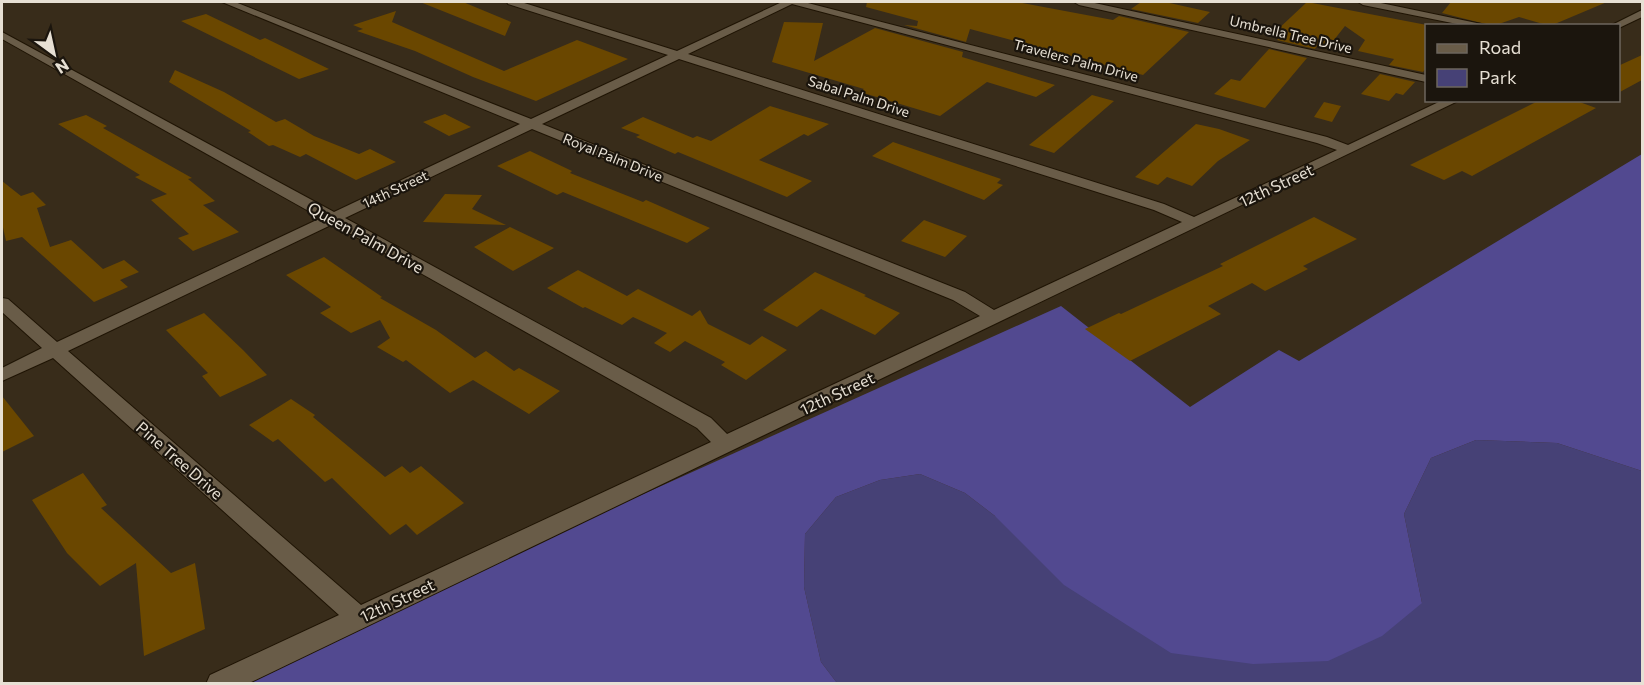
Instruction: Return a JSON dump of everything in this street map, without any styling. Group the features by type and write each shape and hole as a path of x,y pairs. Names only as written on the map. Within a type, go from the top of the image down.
{"street":[{"name":"Royal Palm Drive","path":"228,2 959,296 996,318"},
{"name":"Sabal Palm Drive","path":"512,2 1159,207 1196,223"},
{"name":"14th Street","path":"2,375 789,2"},
{"name":"Travelers Palm Drive","path":"794,2 1322,140 1349,150"},
{"name":"Umbrella Tree Drive","path":"1079,2 1425,79"},
{"path":"1363,2 1476,24"},
{"path":"1619,24 1642,13"},
{"name":"Queen Palm Drive","path":"2,35 704,423 726,445"},
{"name":"12th Street","path":"219,684 1450,102"},
{"name":"Pine Tree Drive","path":"2,303 359,618"}],"green space":[{"path":"1476,440 1557,443 1642,471 1642,683 837,683 821,662 804,587 805,534 836,497 880,480 920,474 965,493 995,516 1422,603 1404,514 1431,458"}],"shaded area":[{"path":"1642,154 1642,471 1557,443 1476,440 1431,458 1404,514 1422,603 1382,636 1328,661 1253,664 1171,653 1064,585 995,516 965,493 920,474 880,480 836,497 805,534 804,587 821,662 837,683 221,684 1061,306 1190,407 1279,350 1299,361"}],"building":[{"path":"420,2 463,2 511,22 505,36"},
{"path":"867,2 1017,2 1113,20 1119,16 1189,32 1143,75 970,29 966,42 904,25 917,26 918,21 866,7"},
{"path":"1141,2 1165,2 1210,12 1198,23 1131,9"},
{"path":"1307,2 1425,25 1425,69 1423,72 1389,65 1394,59 1358,51 1365,40 1345,26 1330,45 1319,43 1315,49 1277,40 1283,34 1275,32"},
{"path":"1451,2 1607,2 1555,24 1543,24 1519,17 1499,24 1485,24 1442,13"},
{"path":"396,11 392,22 504,71 577,40 628,59 536,101 473,77 415,51 357,31 363,29 353,25"},
{"path":"206,14 260,40 265,38 329,69 299,79 181,21"},
{"path":"784,22 823,23 814,61 875,28 963,52 962,57 1055,85 1036,97 987,82 940,116 860,92 864,89 772,62"},
{"path":"1269,49 1307,58 1265,108 1214,94 1231,79 1240,81"},
{"path":"1642,55 1642,80 1620,92 1620,65"},
{"path":"175,70 224,92 276,122 285,119 314,136 359,154 370,149 396,162 356,180 306,154 300,157 273,145 269,146 248,132 251,131 169,82"},
{"path":"1380,74 1415,82 1403,95 1396,93 1389,101 1361,94"},
{"path":"1092,95 1114,101 1054,153 1029,145"},
{"path":"1324,102 1341,106 1332,122 1314,117"},
{"path":"1536,102 1580,102 1596,108 1472,176 1462,171 1444,180 1410,165"},
{"path":"770,106 829,124 808,136 804,134 759,160 812,181 787,197 678,152 675,154 636,137 640,135 621,128 643,117 693,138 697,136 711,141"},
{"path":"445,114 471,127 449,136 423,122"},
{"path":"86,115 107,126 103,128 192,178 188,179 215,201 203,205 239,232 193,251 178,238 189,234 151,200 167,194 135,177 140,175 58,124"},
{"path":"1196,124 1250,140 1218,161 1192,186 1167,177 1158,185 1135,177"},
{"path":"893,142 1001,179 997,183 1003,185 984,200 872,156"},
{"path":"530,151 572,171 570,173 643,202 646,200 710,228 687,243 563,192 557,195 497,166"},
{"path":"2,181 21,196 33,192 46,205 37,208 50,247 71,240 103,269 124,260 139,272 120,280 128,287 94,302 22,237 6,241 2,223"},
{"path":"445,194 482,195 472,209 506,225 423,222"},
{"path":"1314,217 1357,239 1303,266 1308,269 1265,291 1252,283 1208,306 1221,314 1130,361 1085,329 1223,266 1220,264"},
{"path":"924,220 967,236 945,257 901,241"},
{"path":"510,227 554,248 513,271 474,247"},
{"path":"324,257 382,297 380,298 436,330 475,358 486,351 514,371 519,368 560,391 529,414 473,380 450,393 406,360 403,362 377,347 390,338 380,320 351,333 320,313 331,307 286,275"},
{"path":"578,270 627,296 638,289 692,316 700,310 708,324 750,345 762,336 787,350 746,380 721,365 725,362 685,341 670,352 654,343 667,333 633,317 622,325 583,308 547,288"},
{"path":"815,272 900,313 875,335 821,309 797,327 763,310"},
{"path":"204,313 267,375 220,397 202,376 208,373 166,330"},
{"path":"2,396 34,436 2,452"},
{"path":"291,399 315,415 313,417 385,477 402,466 410,473 421,466 464,503 417,535 406,524 390,535 332,478 325,482 278,439 273,442 249,425"},
{"path":"83,473 107,505 101,508 171,573 195,563 205,629 144,656 136,563 100,586 67,553 32,500"}]}
